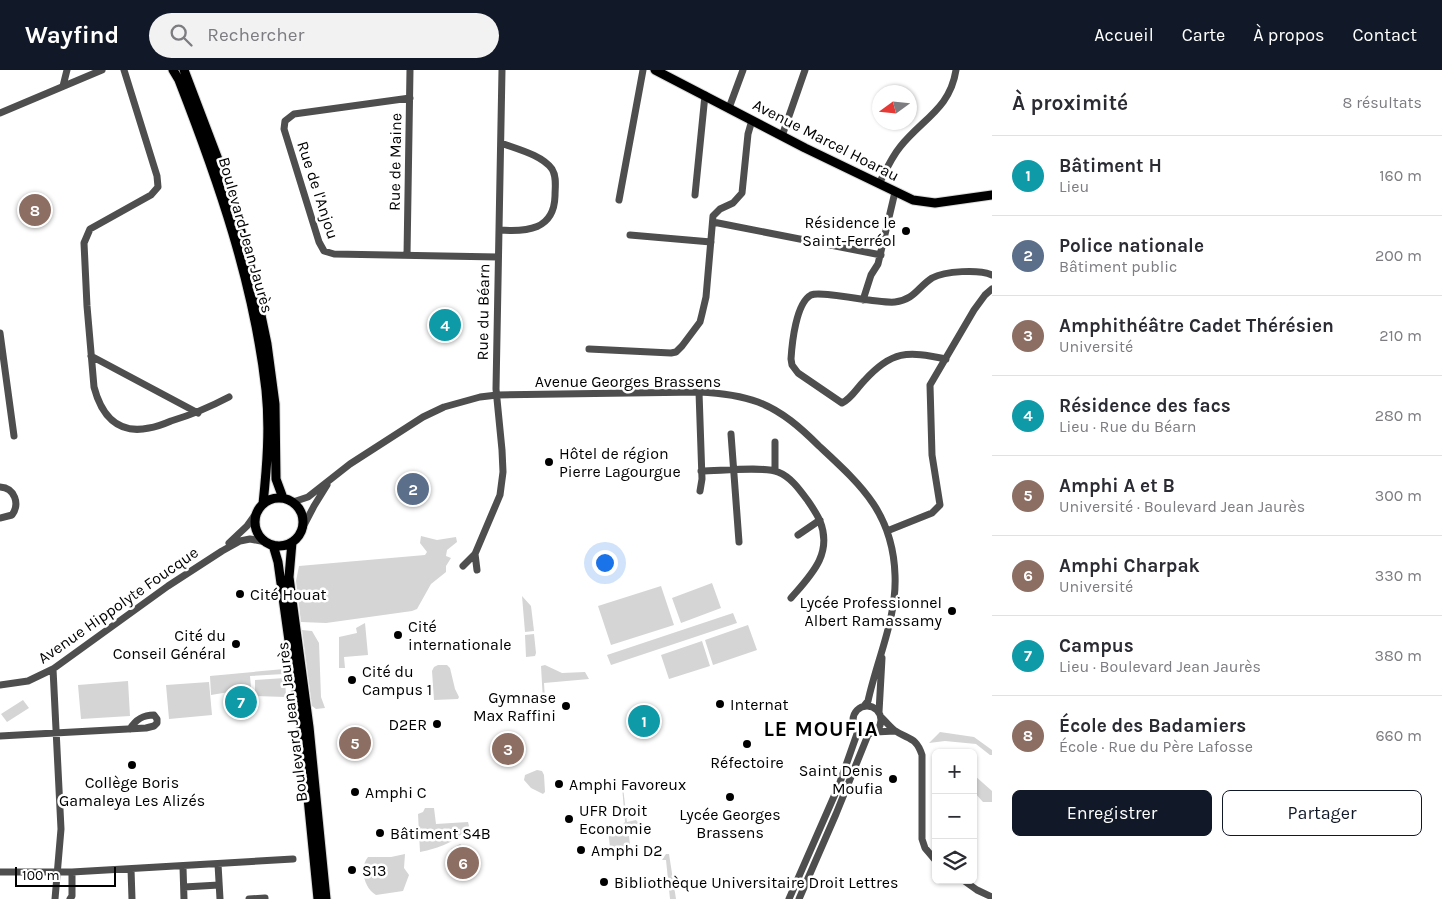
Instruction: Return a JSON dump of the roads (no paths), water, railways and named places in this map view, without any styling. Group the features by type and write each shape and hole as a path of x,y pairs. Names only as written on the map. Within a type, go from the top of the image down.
{"main road":[{"name":"Boulevard Jean Jaurès","path":"173,70 179,80 216,178 246,280 253,311 266,390 268,452 263,504"},
{"name":"Boulevard Jean Jaurès","path":"184,70 219,162 239,224 253,277 267,344 275,404 276,479 283,498"},
{"name":"Avenue Marcel Hoarau","path":"655,70 782,136 914,200 936,203 992,195"},
{"path":"257,512 263,504 276,498 283,498 293,502 302,515 301,531 292,542 286,545 269,543"},
{"name":"Boulevard Jean Jaurès","path":"257,512 255,518 257,531 269,543 278,562 301,727 318,899"},
{"name":"Boulevard Jean Jaurès","path":"292,542 289,577 309,727 326,899"}],"street":[{"path":"63,86 66,70"},
{"path":"0,113 102,70"},
{"path":"124,70 158,187 151,195 90,229 84,243 94,387 106,416 123,427 132,429 148,429 198,413 229,398"},
{"name":"Rue de Maine","path":"407,255 410,70"},
{"name":"Rue du Béarn","path":"475,554 500,495 502,450 497,395 502,70"},
{"path":"619,200 643,70"},
{"path":"729,108 743,70"},
{"path":"782,136 805,70"},
{"path":"879,184 900,146 937,110 950,93 956,70"},
{"path":"695,195 705,96"},
{"name":"Rue de l'Anjou","path":"410,98 294,114 285,121 284,129 319,242 324,251 334,254 498,257"},
{"path":"589,349 671,353 680,349 696,329 706,297 714,213 733,203 742,192 748,134 752,120"},
{"path":"499,230 537,227 546,222 552,215 555,206 555,186 552,170 541,160 501,143"},
{"path":"863,300 871,275 881,255 895,192"},
{"path":"713,222 881,255"},
{"path":"630,235 711,242"},
{"path":"946,359 907,353 896,356 870,374 847,400 842,403 795,370 791,359 800,310 804,301 810,296 819,294 888,302 905,300 915,294 932,278 939,275 973,271 984,271 992,274"},
{"path":"887,531 932,513 940,505 932,455 930,385 974,310 992,288"},
{"path":"0,334 14,436"},
{"path":"91,356 198,413"},
{"path":"698,392 702,471 700,491"},
{"name":"Avenue Georges Brassens","path":"293,502 308,497 350,464 423,416 444,407 480,397 497,395 698,392 737,396 758,402 778,411 805,432 853,477 872,501 887,531 894,556 895,597 868,701 864,706"},
{"path":"731,434 740,542"},
{"path":"775,442 775,471"},
{"path":"702,471 775,471 790,479 801,491 820,520 823,542 819,563 791,598"},
{"name":"Avenue Georges Brassens","path":"301,531 331,479"},
{"path":"0,487 7,488 14,494 16,506 12,516 0,518"},
{"name":"Avenue Hippolyte Foucque","path":"222,550 247,526 257,512"},
{"path":"798,535 820,520"},
{"name":"Avenue Hippolyte Foucque","path":"0,685 28,681 53,669 168,586 222,550 244,540 269,543"},
{"path":"463,566 475,554"},
{"path":"475,554 477,570"},
{"name":"Avenue Georges Brassens","path":"880,715 882,650"},
{"path":"53,669 61,829 54,899"},
{"path":"895,731 876,732 868,735 862,734 858,731 853,718 856,712 864,706 869,706 874,708 895,731 907,736 918,744 922,755 922,839 925,848 932,856"},
{"path":"876,732 881,726 880,715"},
{"path":"0,736 130,729"},
{"path":"789,899 839,785 858,731"},
{"path":"799,899 868,735"},
{"path":"0,872 72,872 293,859"},
{"path":"218,864 220,899"},
{"path":"183,866 184,899"},
{"path":"131,869 132,899"},
{"path":"70,899 72,896 72,872"},
{"path":"969,884 992,897"},
{"path":"184,887 219,885"},
{"path":"249,899 265,899"}],"place":[{"name":"École des Badamiers","path":"35,210"},
{"name":"Résidence le Saint-Ferréol","path":"906,231"},
{"name":"Résidence des facs","path":"445,325"},
{"name":"Hôtel de région Pierre Lagourgue","path":"549,462"},
{"name":"Police nationale","path":"413,489"},
{"name":"Cité Houat","path":"240,594"},
{"name":"Lycée Professionnel Albert Ramassamy","path":"952,611"},
{"name":"Cité internationale","path":"398,635"},
{"name":"Cité du Conseil Général","path":"236,644"},
{"name":"Cité du Campus 1","path":"352,680"},
{"name":"Campus","path":"241,702"},
{"name":"Internat","path":"720,704"},
{"name":"Gymnase Max Raffini","path":"566,706"},
{"name":"Bâtiment H","path":"644,721"},
{"name":"D2ER","path":"437,724"},
{"name":"Amphi A et B","path":"355,743"},
{"name":"Réfectoire","path":"747,744"},
{"name":"Amphithéâtre Cadet Thérésien","path":"508,749"},
{"name":"Collège Boris Gamaleya Les Alizés","path":"132,765"},
{"name":"Saint Denis Moufia","path":"893,779"},
{"name":"Amphi Favoreux","path":"559,784"},
{"name":"Amphi C","path":"355,792"},
{"name":"Lycée Georges Brassens","path":"730,797"},
{"name":"UFR Droit Economie","path":"569,819"},
{"name":"Bâtiment S4B","path":"380,833"},
{"name":"Amphi D2","path":"581,850"},
{"name":"Amphi Charpak","path":"463,863"},
{"name":"S13","path":"352,870"},
{"name":"Bibliothèque Universitaire Droit Lettres","path":"604,882"}],"district":[{"name":"LE MOUFIA","path":"821,729"}]}
